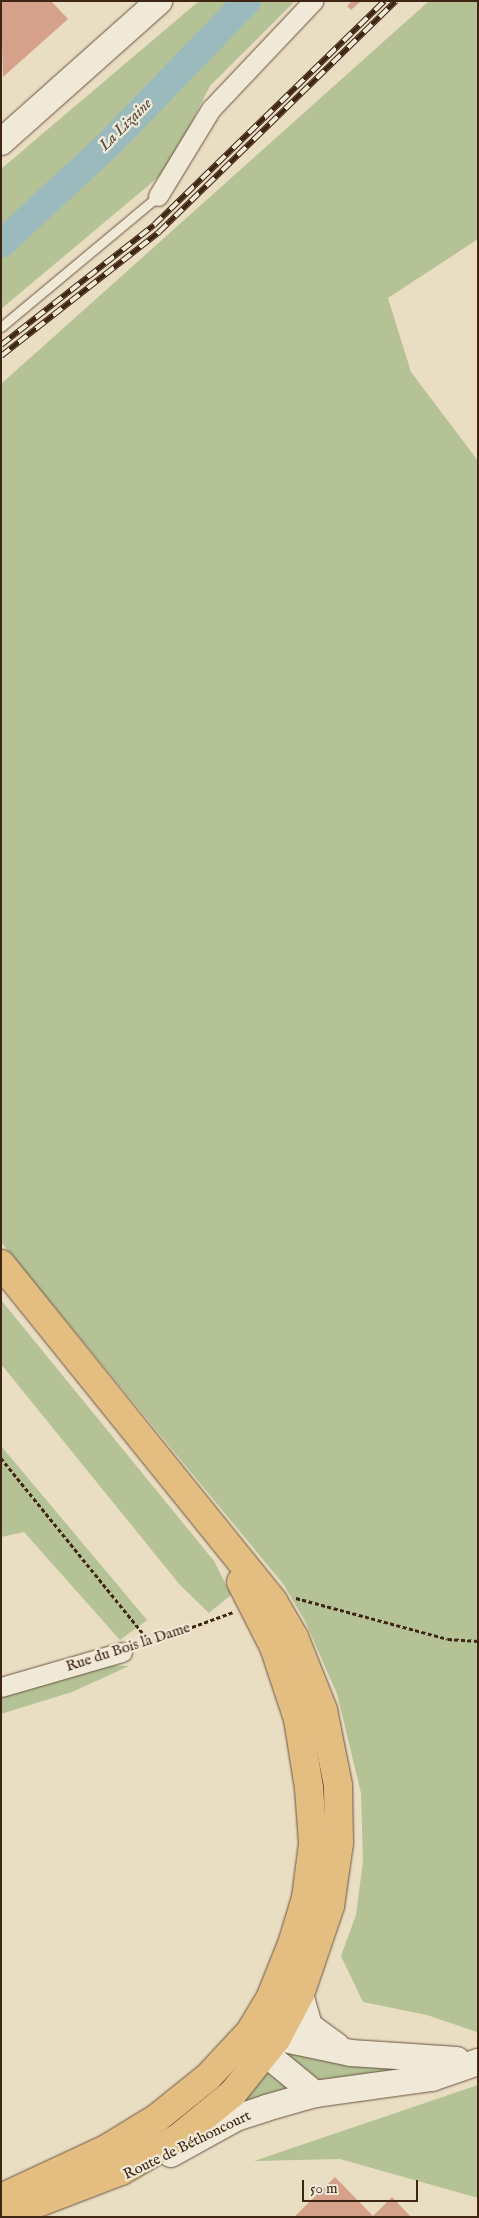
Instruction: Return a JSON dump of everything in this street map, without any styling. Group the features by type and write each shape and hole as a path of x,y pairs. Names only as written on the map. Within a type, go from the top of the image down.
{"main road":[{"path":"1,1264 190,1497 263,1603 294,1637 323,1710 338,1784 338,1843 330,1906 300,1994 264,2041 208,2077 157,2118 108,2148 1,2198"},
{"path":"263,1603 274,1647 298,1719 312,1843 306,1898 292,1944 270,1999 264,2041"},
{"name":"Route de Béthoncourt","path":"1,2217 44,2203 121,2170 178,2138 234,2093 264,2041"}],"street":[{"path":"1,142 159,1"},
{"path":"158,196 211,110 313,1"},
{"name":"Rue du Bois la Dame","path":"1,1687 122,1652"},
{"path":"300,1994 309,2026 351,2053"},
{"path":"264,2041 436,2062 478,2058"},
{"path":"264,2041 315,2094"},
{"name":"Route de Béthoncourt","path":"44,2203 131,2174 236,2118 315,2094 432,2078 478,2062"}],"lane":[{"path":"1,327 158,196"},
{"path":"1,1280 39,1311"}],"path":[{"path":"1,1458 150,1642"},
{"name":"Rue du Bois la Dame","path":"122,1652 263,1603 293,1597 448,1639 478,1641"}],"green space":[{"path":"199,1 295,1 210,86 168,169 1,309 1,169"},
{"path":"429,1 478,1 478,239 388,298 411,372 478,461 477,2032 427,2015 363,2002 341,1956 356,1915 363,1861 361,1793 337,1694 305,1621 284,1585 1,1242 1,384"},
{"path":"1,1300 214,1561 231,1595 209,1613 180,1585 1,1364"},
{"path":"1,1446 147,1620 120,1640 24,1532 1,1537"},
{"path":"94,1665 129,1666 72,1692 1,1714 1,1695"},
{"path":"279,2049 420,2070 324,2087"},
{"path":"267,2067 297,2090 220,2120"},
{"path":"478,2085 478,2198 340,2159 254,2161"}],"building":[{"path":"1,1 51,1 68,19 3,77"},
{"path":"352,1 361,1 351,10 347,6"},
{"path":"335,2177 373,2216 392,2197 411,2217 294,2217"}],"waterway":[{"name":"La Lizaine","path":"1,244 108,145 247,1"}],"railway":[{"path":"1,345 154,225 384,1"},
{"path":"1,356 159,232 396,1"}]}
